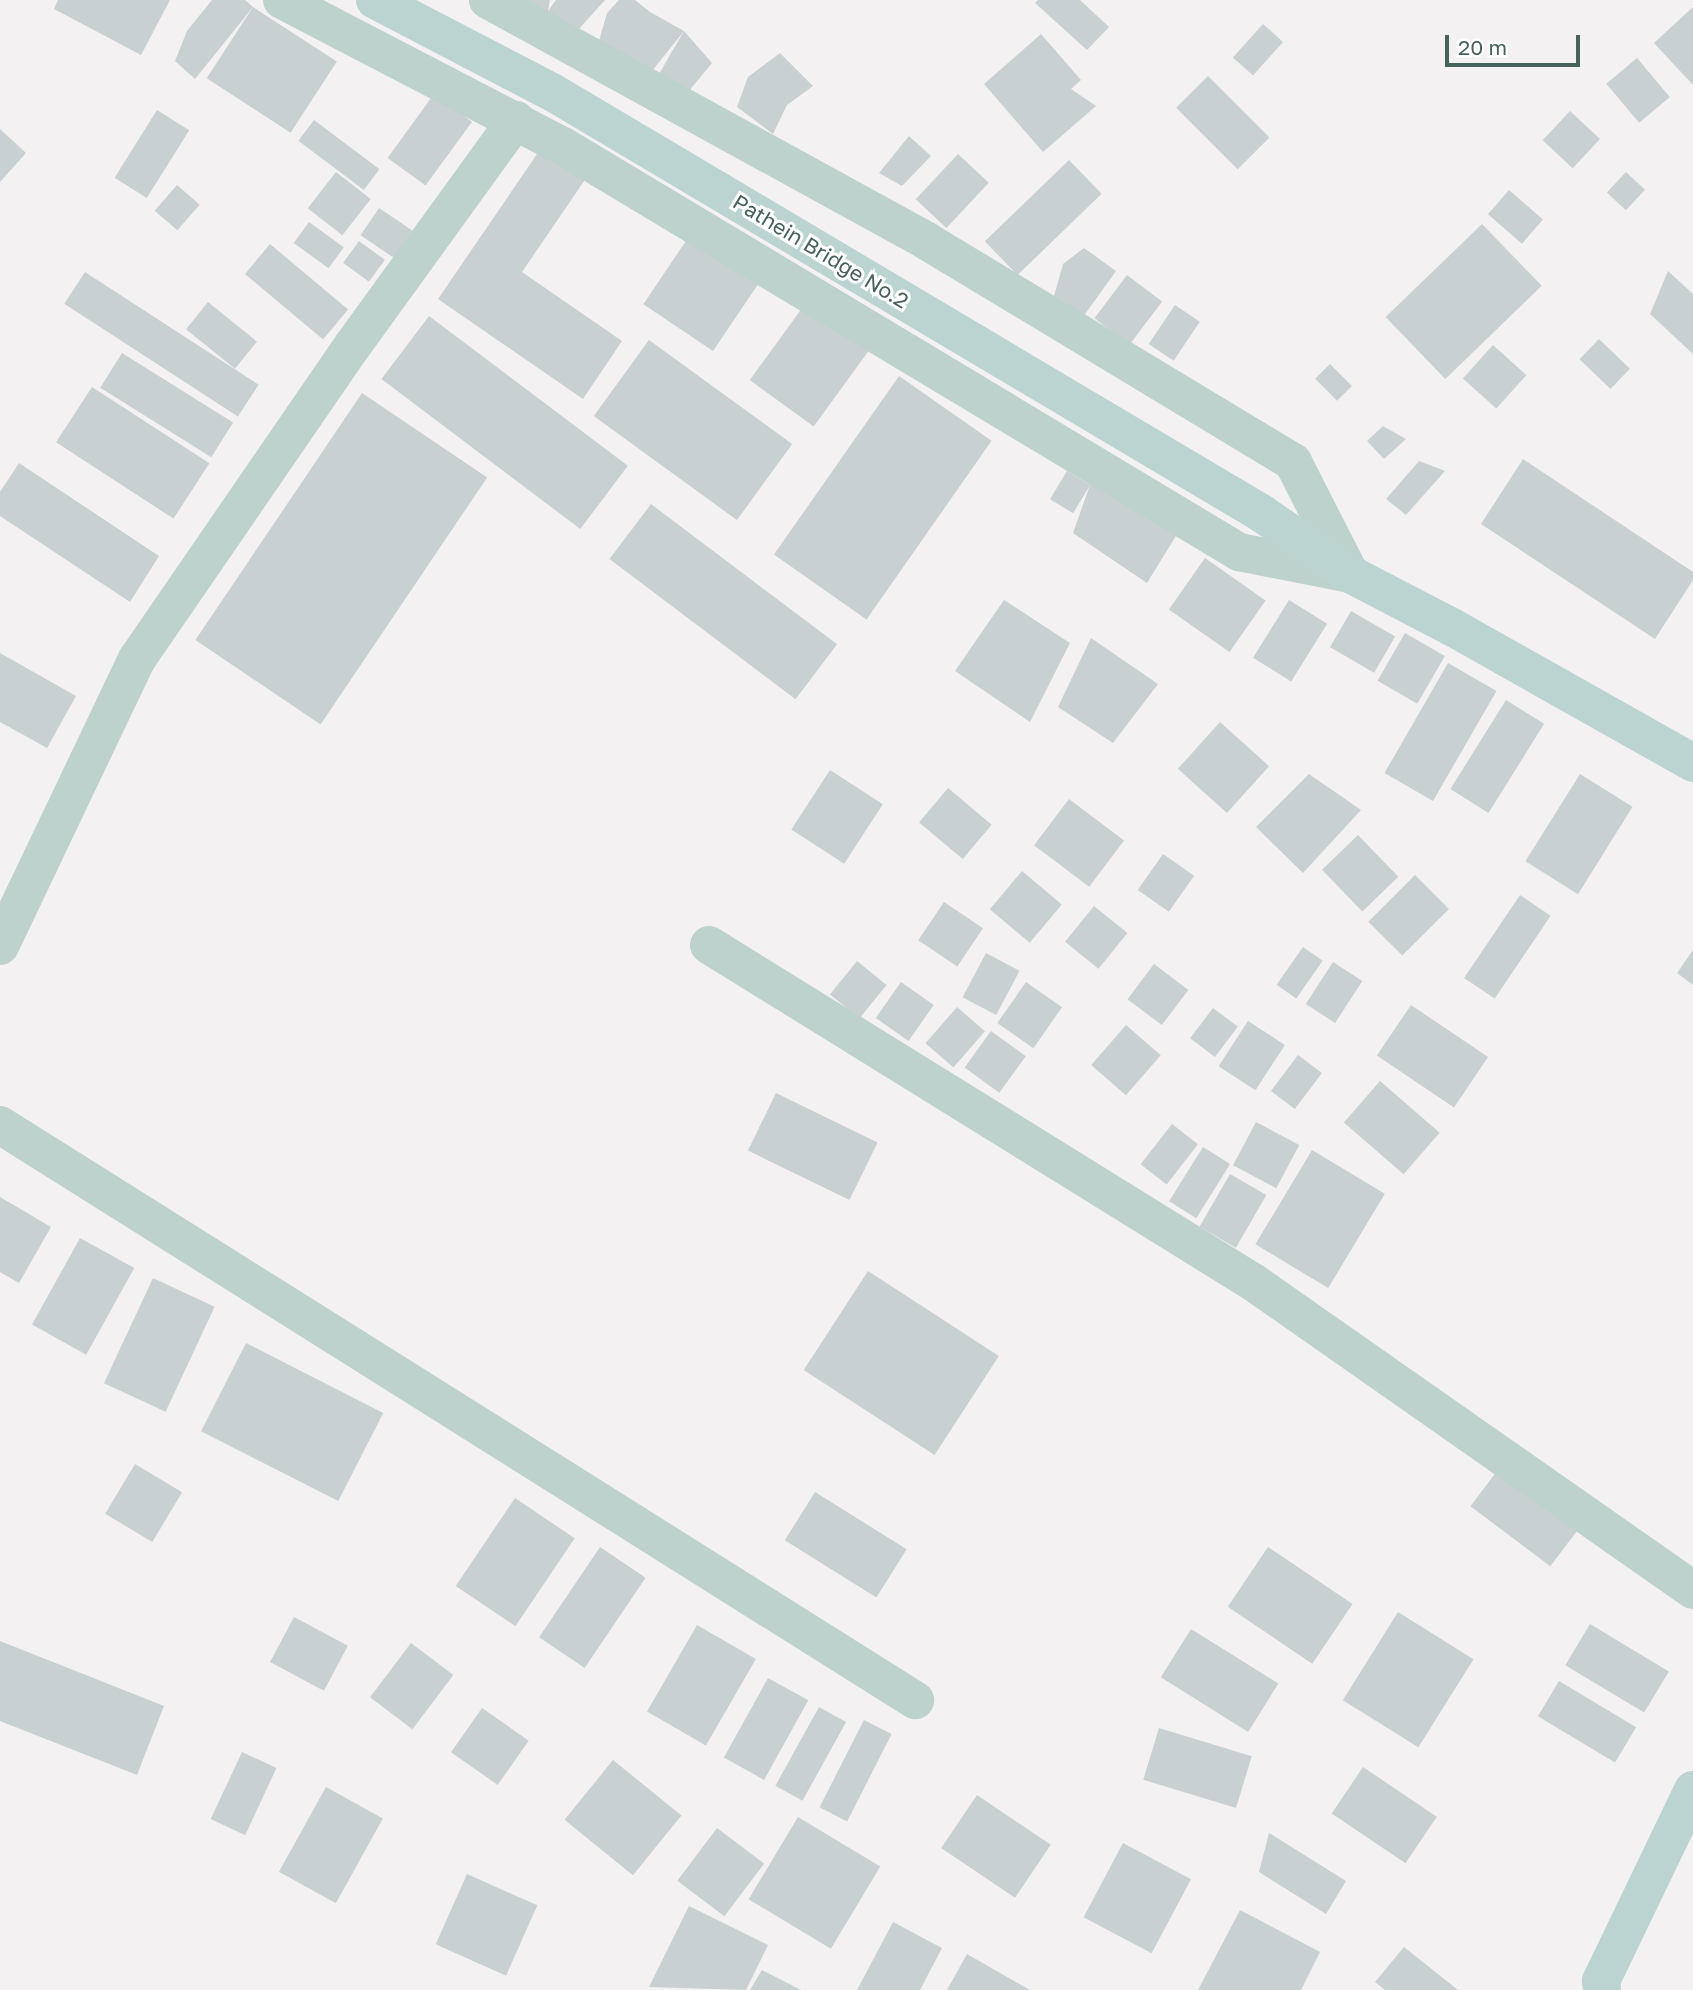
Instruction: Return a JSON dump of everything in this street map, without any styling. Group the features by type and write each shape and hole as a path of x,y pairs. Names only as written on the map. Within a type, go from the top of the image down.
{"street":[{"path":"282,0 516,120 810,291 1121,484 1239,552 1350,574"},
{"name":"Pathein Bridge No.2","path":"375,0 552,92 1261,513 1350,574 1452,627 1693,764"},
{"path":"488,0 927,241 1293,462 1350,574"},
{"path":"0,946 137,659 353,345 516,120"},
{"path":"709,946 1253,1282 1693,1590"},
{"path":"0,1125 915,1700"},
{"path":"1594,1987 1693,1790"}],"building":[{"path":"58,0 170,0 141,55 54,9"},
{"path":"212,0 245,0 253,7 195,79 175,61 187,31"},
{"path":"527,0 550,0 548,11 556,0 605,0 578,30"},
{"path":"619,0 635,0 650,12 684,31 648,76 599,41 607,13"},
{"path":"1038,0 1080,0 1109,27 1087,50 1035,3"},
{"path":"253,7 337,61 291,133 207,78"},
{"path":"1693,7 1693,85 1654,43"},
{"path":"1263,24 1283,42 1253,76 1233,57"},
{"path":"684,31 712,63 679,103 655,81"},
{"path":"1041,34 1081,80 1071,89 1096,106 1043,152 984,84"},
{"path":"780,53 813,86 787,105 773,134 737,107 748,77"},
{"path":"1637,58 1670,97 1639,123 1606,84"},
{"path":"1208,76 1270,138 1238,169 1176,108"},
{"path":"434,94 472,122 426,186 388,158"},
{"path":"157,110 189,130 147,198 115,178"},
{"path":"1570,111 1600,139 1573,168 1543,140"},
{"path":"314,120 379,169 364,190 298,141"},
{"path":"0,129 26,153 0,182"},
{"path":"909,136 931,156 902,186 879,173"},
{"path":"546,141 591,171 522,272 622,341 583,399 438,299"},
{"path":"958,154 989,183 946,228 916,199"},
{"path":"1069,160 1102,194 1017,275 985,241"},
{"path":"336,172 371,199 342,235 308,208"},
{"path":"1626,172 1645,190 1626,210 1607,192"},
{"path":"177,185 200,205 177,230 155,211"},
{"path":"1509,190 1543,220 1522,244 1488,214"},
{"path":"379,208 417,234 399,261 361,235"},
{"path":"309,222 344,247 329,268 294,243"},
{"path":"1482,224 1542,286 1445,379 1386,317"},
{"path":"692,232 762,279 713,351 643,304"},
{"path":"359,241 385,260 369,282 343,263"},
{"path":"270,244 348,310 323,339 245,274"},
{"path":"1084,248 1116,271 1083,317 1054,296 1063,264"},
{"path":"1668,271 1693,294 1693,354 1650,314"},
{"path":"85,272 259,385 238,417 64,304"},
{"path":"1127,275 1162,301 1130,345 1095,318"},
{"path":"208,302 257,342 235,369 186,329"},
{"path":"805,304 869,350 814,426 750,380"},
{"path":"1175,305 1200,322 1174,361 1149,344"},
{"path":"429,316 628,466 580,529 381,379"},
{"path":"1599,339 1630,369 1610,389 1580,359"},
{"path":"649,340 792,444 737,520 594,416"},
{"path":"1493,345 1526,375 1496,409 1463,378"},
{"path":"122,353 233,422 211,457 100,388"},
{"path":"1330,364 1352,386 1337,401 1315,379"},
{"path":"899,376 992,441 867,619 774,555"},
{"path":"92,387 209,463 173,519 56,442"},
{"path":"362,393 487,477 321,724 195,640"},
{"path":"1383,426 1406,439 1384,459 1367,441"},
{"path":"1523,459 1693,572 1693,580 1655,639 1481,524"},
{"path":"1419,461 1445,471 1406,515 1386,499"},
{"path":"19,463 159,556 130,602 0,516 0,492"},
{"path":"1067,471 1090,485 1073,513 1050,499"},
{"path":"1090,485 1143,507 1179,531 1147,583 1073,533"},
{"path":"651,504 837,644 796,699 609,559"},
{"path":"1205,558 1266,600 1229,652 1169,610"},
{"path":"1004,600 1070,643 1030,722 955,671"},
{"path":"1289,600 1327,624 1291,682 1253,658"},
{"path":"1351,611 1395,636 1374,673 1330,647"},
{"path":"1405,633 1445,656 1417,704 1378,681"},
{"path":"1091,638 1158,684 1113,743 1058,707"},
{"path":"0,653 76,696 47,748 0,722"},
{"path":"1448,663 1496,691 1433,801 1384,773"},
{"path":"1506,700 1544,724 1489,813 1450,789"},
{"path":"1220,722 1269,766 1227,813 1178,769"},
{"path":"830,770 883,804 844,864 791,830"},
{"path":"1309,774 1361,810 1303,873 1256,827"},
{"path":"1580,774 1633,807 1578,894 1525,861"},
{"path":"948,788 992,825 963,859 919,822"},
{"path":"1069,799 1124,841 1089,887 1034,845"},
{"path":"1358,835 1398,877 1362,911 1322,870"},
{"path":"1163,854 1194,876 1169,912 1138,890"},
{"path":"1022,871 1062,904 1030,943 990,909"},
{"path":"1415,875 1449,909 1402,956 1368,922"},
{"path":"1520,895 1551,916 1495,999 1464,978"},
{"path":"944,902 983,928 957,966 918,940"},
{"path":"1094,906 1127,933 1098,969 1065,942"},
{"path":"1303,947 1323,961 1296,998 1277,985"},
{"path":"1693,950 1693,985 1677,973"},
{"path":"986,953 1020,971 996,1015 963,997"},
{"path":"857,961 887,985 859,1018 830,994"},
{"path":"1333,962 1362,981 1335,1023 1306,1004"},
{"path":"1154,964 1188,990 1162,1025 1128,999"},
{"path":"901,982 934,1005 909,1041 876,1018"},
{"path":"1026,982 1062,1007 1033,1048 997,1023"},
{"path":"1411,1005 1488,1057 1454,1108 1377,1056"},
{"path":"957,1007 985,1031 953,1068 926,1043"},
{"path":"1213,1008 1238,1027 1215,1057 1190,1038"},
{"path":"1248,1021 1285,1045 1255,1090 1219,1066"},
{"path":"1126,1025 1161,1055 1126,1095 1091,1065"},
{"path":"991,1031 1026,1056 999,1093 965,1067"},
{"path":"1298,1055 1322,1073 1295,1109 1271,1091"},
{"path":"1380,1081 1440,1133 1404,1174 1344,1123"},
{"path":"776,1093 878,1143 850,1200 748,1151"},
{"path":"1256,1122 1299,1145 1276,1188 1233,1165"},
{"path":"1172,1124 1198,1144 1167,1185 1141,1164"},
{"path":"1203,1147 1230,1164 1196,1218 1169,1201"},
{"path":"1312,1150 1385,1194 1328,1288 1255,1244"},
{"path":"1230,1174 1266,1195 1236,1248 1200,1227"},
{"path":"0,1197 51,1227 19,1283 0,1272"},
{"path":"80,1238 134,1268 86,1355 32,1325"},
{"path":"868,1271 999,1356 935,1455 804,1370"},
{"path":"153,1278 215,1307 166,1412 104,1383"},
{"path":"246,1343 383,1413 338,1501 201,1431"},
{"path":"1503,1463 1583,1523 1550,1566 1471,1506"},
{"path":"135,1464 182,1492 152,1542 105,1514"},
{"path":"815,1492 907,1549 876,1598 785,1540"},
{"path":"515,1498 575,1538 515,1626 456,1586"},
{"path":"600,1547 646,1578 585,1668 539,1637"},
{"path":"1268,1547 1353,1604 1312,1664 1228,1607"},
{"path":"1398,1612 1473,1659 1418,1747 1343,1700"},
{"path":"294,1617 348,1646 324,1691 270,1662"},
{"path":"1590,1624 1669,1671 1644,1713 1565,1665"},
{"path":"697,1625 756,1659 706,1746 647,1712"},
{"path":"1191,1629 1278,1684 1248,1732 1161,1677"},
{"path":"0,1641 164,1706 137,1775 0,1721"},
{"path":"411,1643 453,1675 412,1729 370,1697"},
{"path":"768,1678 808,1700 764,1780 724,1758"},
{"path":"1559,1681 1636,1727 1615,1762 1538,1716"},
{"path":"819,1707 846,1722 802,1801 775,1786"},
{"path":"482,1708 529,1741 498,1785 451,1752"},
{"path":"864,1720 892,1734 847,1821 820,1807"},
{"path":"1159,1728 1252,1756 1236,1808 1143,1780"},
{"path":"242,1752 276,1768 245,1835 211,1819"},
{"path":"613,1760 681,1815 633,1875 565,1820"},
{"path":"1363,1767 1437,1817 1405,1863 1332,1813"},
{"path":"326,1787 383,1819 336,1903 279,1872"},
{"path":"977,1795 1051,1845 1015,1898 941,1848"},
{"path":"798,1817 880,1866 831,1949 749,1899"},
{"path":"717,1828 764,1864 724,1916 677,1881"},
{"path":"1269,1833 1346,1881 1326,1914 1259,1872"},
{"path":"1123,1843 1191,1879 1152,1953 1084,1917"},
{"path":"467,1874 537,1905 506,1976 436,1944"},
{"path":"689,1906 768,1945 746,1990 649,1987"},
{"path":"1240,1910 1320,1952 1301,1990 1198,1990"},
{"path":"893,1922 942,1948 920,1990 857,1990"},
{"path":"1404,1947 1458,1990 1385,1990 1375,1982"},
{"path":"967,1954 1030,1990 947,1990"},
{"path":"762,1970 801,1990 750,1990"}]}
